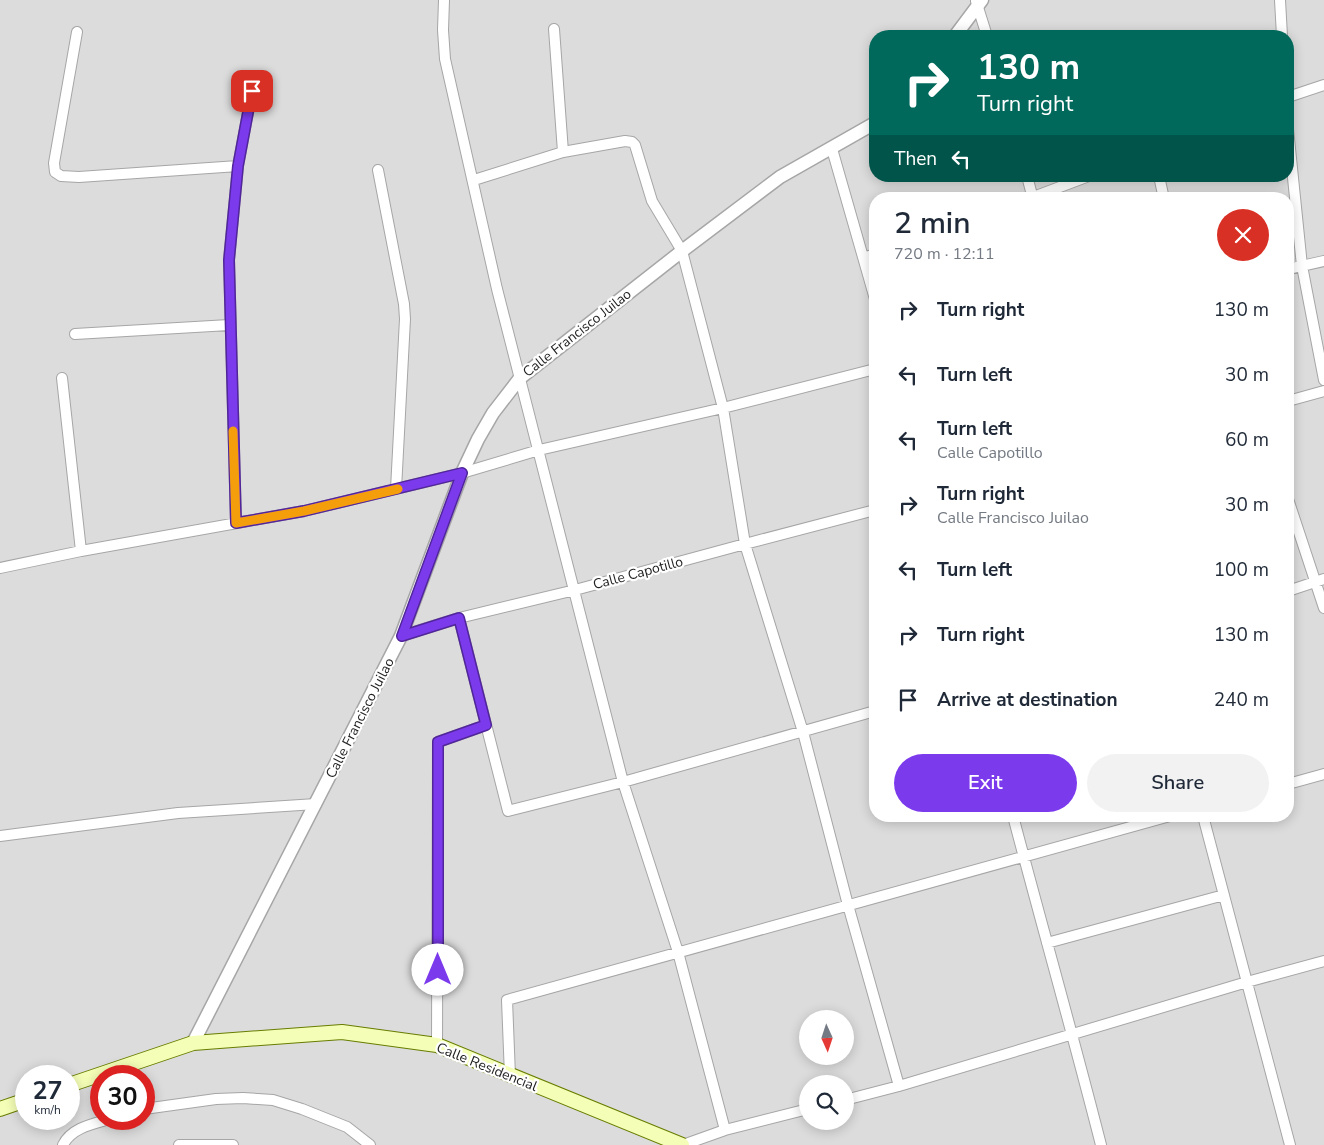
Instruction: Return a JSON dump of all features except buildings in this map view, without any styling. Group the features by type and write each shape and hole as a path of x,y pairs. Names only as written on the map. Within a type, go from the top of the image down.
{"main road":[{"name":"Calle Residencial","path":"80,1082 193,1043 342,1032 437,1046 683,1145"},
{"path":"0,1109 15,1104"}],"street":[{"path":"444,0 443,30 445,59 497,288 624,782 678,952 725,1130"},
{"path":"1280,0 1282,30"},
{"path":"959,30 979,2"},
{"path":"979,2 986,30"},
{"path":"554,28 563,152"},
{"path":"77,32 54,163 56,172 61,176 79,177 238,166"},
{"path":"1294,95 1324,85"},
{"path":"236,523 229,260 238,166 252,91"},
{"name":"Calle Francisco Juilao","path":"193,1043 402,636 462,473 478,438 493,413 520,378 682,251 780,177 869,126"},
{"path":"474,180 563,152 625,141 632,142 638,152 652,201 682,251 723,408 745,544 803,732 848,905 899,1086"},
{"path":"832,148 869,277"},
{"path":"378,170 404,304 405,319 396,489"},
{"path":"1048,192 1073,182"},
{"path":"1293,182 1302,266 1324,380"},
{"path":"864,258 869,256"},
{"path":"1294,268 1324,261"},
{"path":"75,334 230,325"},
{"path":"0,568 80,551 304,511 462,473 539,450 723,408 869,371"},
{"path":"62,378 80,551"},
{"path":"1294,399 1324,391"},
{"name":"Calle Capotillo","path":"402,636 459,618 575,590 869,512"},
{"path":"1294,515 1319,581 1324,608"},
{"path":"1294,589 1319,581"},
{"path":"459,618 508,811 624,782 869,713"},
{"path":"437,1046 438,742 486,725"},
{"path":"1294,782 1324,774"},
{"path":"0,836 178,813 316,804"},
{"path":"1014,822 1073,1033 1101,1145"},
{"path":"510,1076 506,1000 1148,822"},
{"path":"1205,822 1290,1145"},
{"path":"1047,944 1224,895"},
{"path":"854,1098 1324,961"},
{"path":"155,1107 216,1099 273,1100 347,1127 370,1145"},
{"path":"683,1145 725,1130 799,1111"},
{"path":"63,1145 68,1136 76,1130 90,1125"},
{"path":"179,1145 234,1145"}],"shaded area":[{"path":"0,0 1324,0 1324,1145 0,1145"}],"slow traffic":[{"path":"233,431 236,523 304,511 398,489"}],"route":[{"path":"252,91 238,166 229,260 236,523 304,511 462,473 402,636 459,618 486,725 438,742 438,970"}]}
